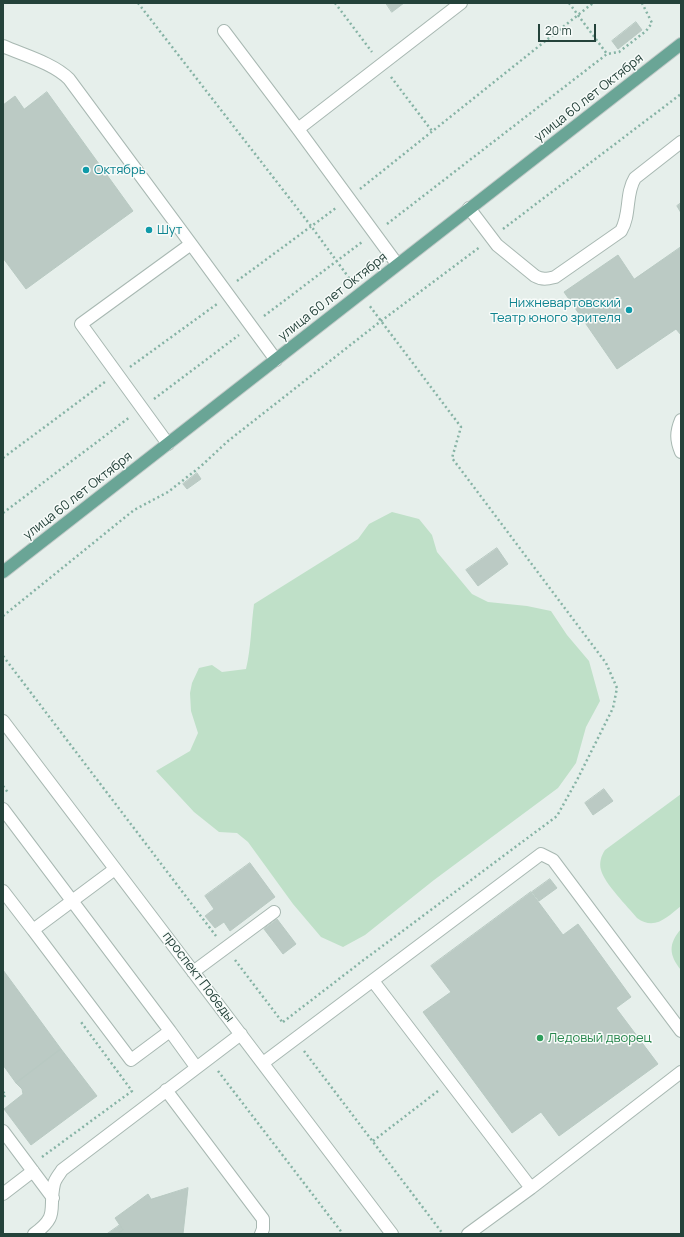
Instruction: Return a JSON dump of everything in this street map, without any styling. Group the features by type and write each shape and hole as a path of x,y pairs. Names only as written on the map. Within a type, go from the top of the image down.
{"main road":[{"name":"улица 60 лет Октября","path":"3,572 681,44"}],"street":[{"path":"298,129 461,3"},
{"path":"224,31 397,264"},
{"path":"3,46 55,69 69,79 276,360"},
{"path":"469,208 491,238 503,250 535,276 540,279 555,277 621,231 626,223 631,185 635,178 681,142"},
{"path":"168,444 81,324 191,244"},
{"path":"681,420 677,430 678,446 681,452"},
{"name":"проспект Победы","path":"3,721 392,1234"},
{"path":"3,809 73,900 196,1067"},
{"path":"263,1063 541,854 553,860 681,1031"},
{"path":"33,930 115,869"},
{"path":"3,891 131,1060 170,1031"},
{"path":"193,972 274,912"},
{"path":"373,981 531,1188"},
{"path":"34,1234 46,1225 52,1213 54,1183 62,1170 240,1034"},
{"path":"468,1234 531,1188 681,1072"},
{"path":"166,1090 263,1220 263,1229 261,1234"},
{"path":"3,1131 53,1198"},
{"path":"3,1194 33,1171"}],"path":[{"path":"138,3 311,226 336,262 461,427 452,458 606,663 617,688 613,708 557,816 283,1022"},
{"path":"569,3 607,54"},
{"path":"3,458 108,380 127,370 214,306 238,281 349,198 593,3"},
{"path":"3,513 336,262 607,54 619,52 646,31 652,23 642,3"},
{"path":"3,616 134,510 174,488 200,467 228,441 381,321 681,94"},
{"path":"41,1157 132,1091 79,1021"},
{"path":"373,1141 450,1082"},
{"path":"3,1092 6,1095 3,1097"}],"green space":[{"path":"392,512 419,519 432,535 437,552 472,594 488,602 527,606 551,611 567,635 589,661 600,701 586,727 576,763 558,788 434,880 365,935 343,947 321,937 293,904 248,842 237,833 219,832 194,812 156,771 190,751 198,733 191,711 190,693 192,683 199,668 212,665 222,672 246,669 254,604 358,539 369,524"},
{"path":"681,794 681,906 660,921 655,923 643,922 637,918 617,895 603,875 600,867 601,857 605,850"},
{"path":"681,929 681,970 672,954 672,945"}],"building":[{"path":"386,3 404,3 392,12"},
{"path":"636,22 642,30 618,49 612,41"},
{"path":"47,92 133,211 26,289 3,258 3,105 15,96 24,109"},
{"path":"681,203 681,213 677,206"},
{"name":"Нижневартовский Театр юного зрителя","path":"681,247 681,335 676,329 617,369 564,292 618,255 634,279"},
{"path":"197,473 201,479 187,489 183,484"},
{"path":"497,548 508,564 478,586 466,570"},
{"path":"604,789 613,801 593,815 585,803"},
{"path":"250,863 275,897 230,931 224,922 215,928 205,916 214,909 205,896"},
{"path":"550,879 557,888 539,901 532,892"},
{"name":"Ледовый дворец","path":"531,892 563,935 578,924 631,997 616,1008 658,1064 559,1136 541,1112 512,1133 423,1012 451,992 431,966"},
{"path":"277,919 296,944 283,954 264,929"},
{"path":"3,970 61,1049 16,1083 3,1065"},
{"path":"61,1049 97,1096 31,1145 4,1109 23,1094 22,1089 16,1083"},
{"path":"188,1188 183,1234 117,1234 123,1230 115,1218 148,1194 151,1199"},
{"path":"120,1225 123,1230 117,1234 107,1234"}],"place":[{"name":"Октябрь","path":"86,170"},
{"name":"Шут","path":"149,230"},
{"name":"Нижневартовский Театр юного зрителя","path":"629,310"},
{"name":"Ледовый дворец","path":"540,1038"}]}
